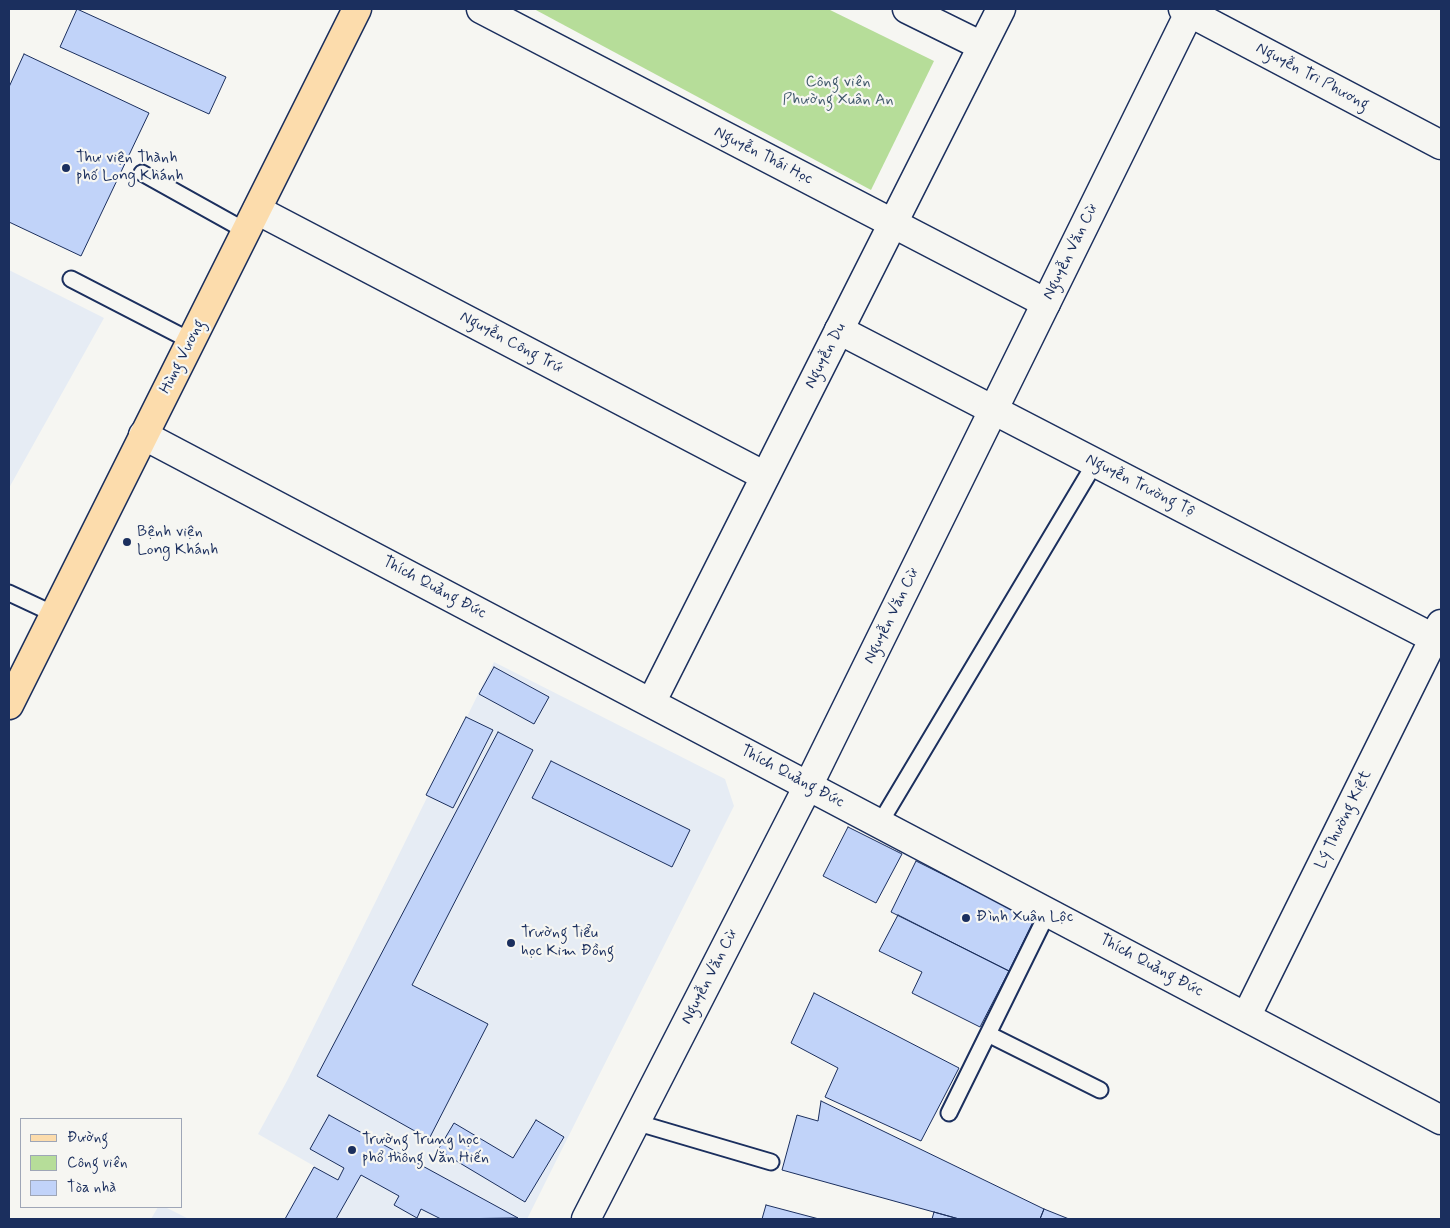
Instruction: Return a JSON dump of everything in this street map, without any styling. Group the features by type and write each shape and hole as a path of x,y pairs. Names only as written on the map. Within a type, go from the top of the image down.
{"main road":[{"name":"Hùng Vương","path":"9,705 251,221 353,10"}],"street":[{"name":"Nguyễn Thái Học","path":"481,9 1046,303"},
{"path":"907,9 982,46"},
{"name":"Nguyễn Du","path":"651,703 1001,9"},
{"name":"Nguyễn Tri Phương","path":"1188,10 1441,145"},
{"name":"Nguyễn Văn Cừ","path":"586,1219 808,786 1188,10"},
{"name":"Nguyễn Công Trứ","path":"251,221 765,476"},
{"name":"Nguyễn Trường Tộ","path":"839,330 1095,463 1439,635"},
{"name":"Thích Quảng Đức","path":"143,435 1441,1120"},
{"name":"Lý Thường Kiệt","path":"1246,1017 1439,635"}],"lane":[{"path":"142,173 251,221"},
{"path":"71,280 191,341"},
{"path":"880,824 1095,463"},
{"path":"9,593 54,614"},
{"path":"949,1113 1048,912"},
{"path":"988,1034 1100,1090"},
{"path":"635,1122 771,1162"}],"shaded area":[{"path":"9,270 104,318 9,488"},
{"name":"Trường Tiểu học Kim Đồng","path":"494,662 725,779 734,806 527,1219 284,1219 314,1166 258,1134 288,1079"},
{"path":"157,1208 167,1208 189,1219 151,1219"}],"green space":[{"name":"Công viên Phường Xuân An","path":"534,9 828,9 934,61 871,190"}],"building":[{"path":"77,9 226,77 209,114 60,47"},
{"name":"Thư viện Thành phố Long Khánh","path":"24,54 149,113 81,256 9,222 9,87"},
{"path":"494,667 549,697 534,724 479,694"},
{"path":"466,717 493,730 453,808 426,795"},
{"path":"498,732 533,750 412,985 488,1024 429,1139 317,1076"},
{"path":"551,761 690,830 672,867 532,798"},
{"path":"848,827 902,854 876,903 823,876"},
{"name":"Đình Xuân Lộc","path":"916,861 1034,920 1009,971 891,912"},
{"path":"898,915 1009,971 980,1027 912,993 922,972 879,951"},
{"path":"814,993 959,1068 921,1141 825,1097 838,1068 791,1043"},
{"path":"821,1101 1044,1209 1040,1219 959,1219 782,1170 797,1115 818,1121"},
{"name":"Trường Trung học phổ thông Văn Hiến","path":"329,1115 518,1218 441,1219 421,1209 417,1218 394,1205 399,1196 361,1175 336,1219 285,1219 314,1167 338,1180 344,1168 310,1149"},
{"path":"536,1120 564,1137 525,1202 438,1150 454,1123 513,1158"},
{"path":"766,1205 819,1219 762,1219"},
{"path":"1044,1209 1069,1219 1040,1219"},
{"path":"934,1212 959,1219 932,1219"}],"place":[{"name":"Thư viện Thành phố Long Khánh","path":"66,168"},
{"name":"Bệnh viện Long Khánh","path":"127,542"},
{"name":"Đình Xuân Lộc","path":"966,918"},
{"name":"Trường Tiểu học Kim Đồng","path":"511,943"},
{"name":"Trường Trung học phổ thông Văn Hiến","path":"352,1150"}]}
